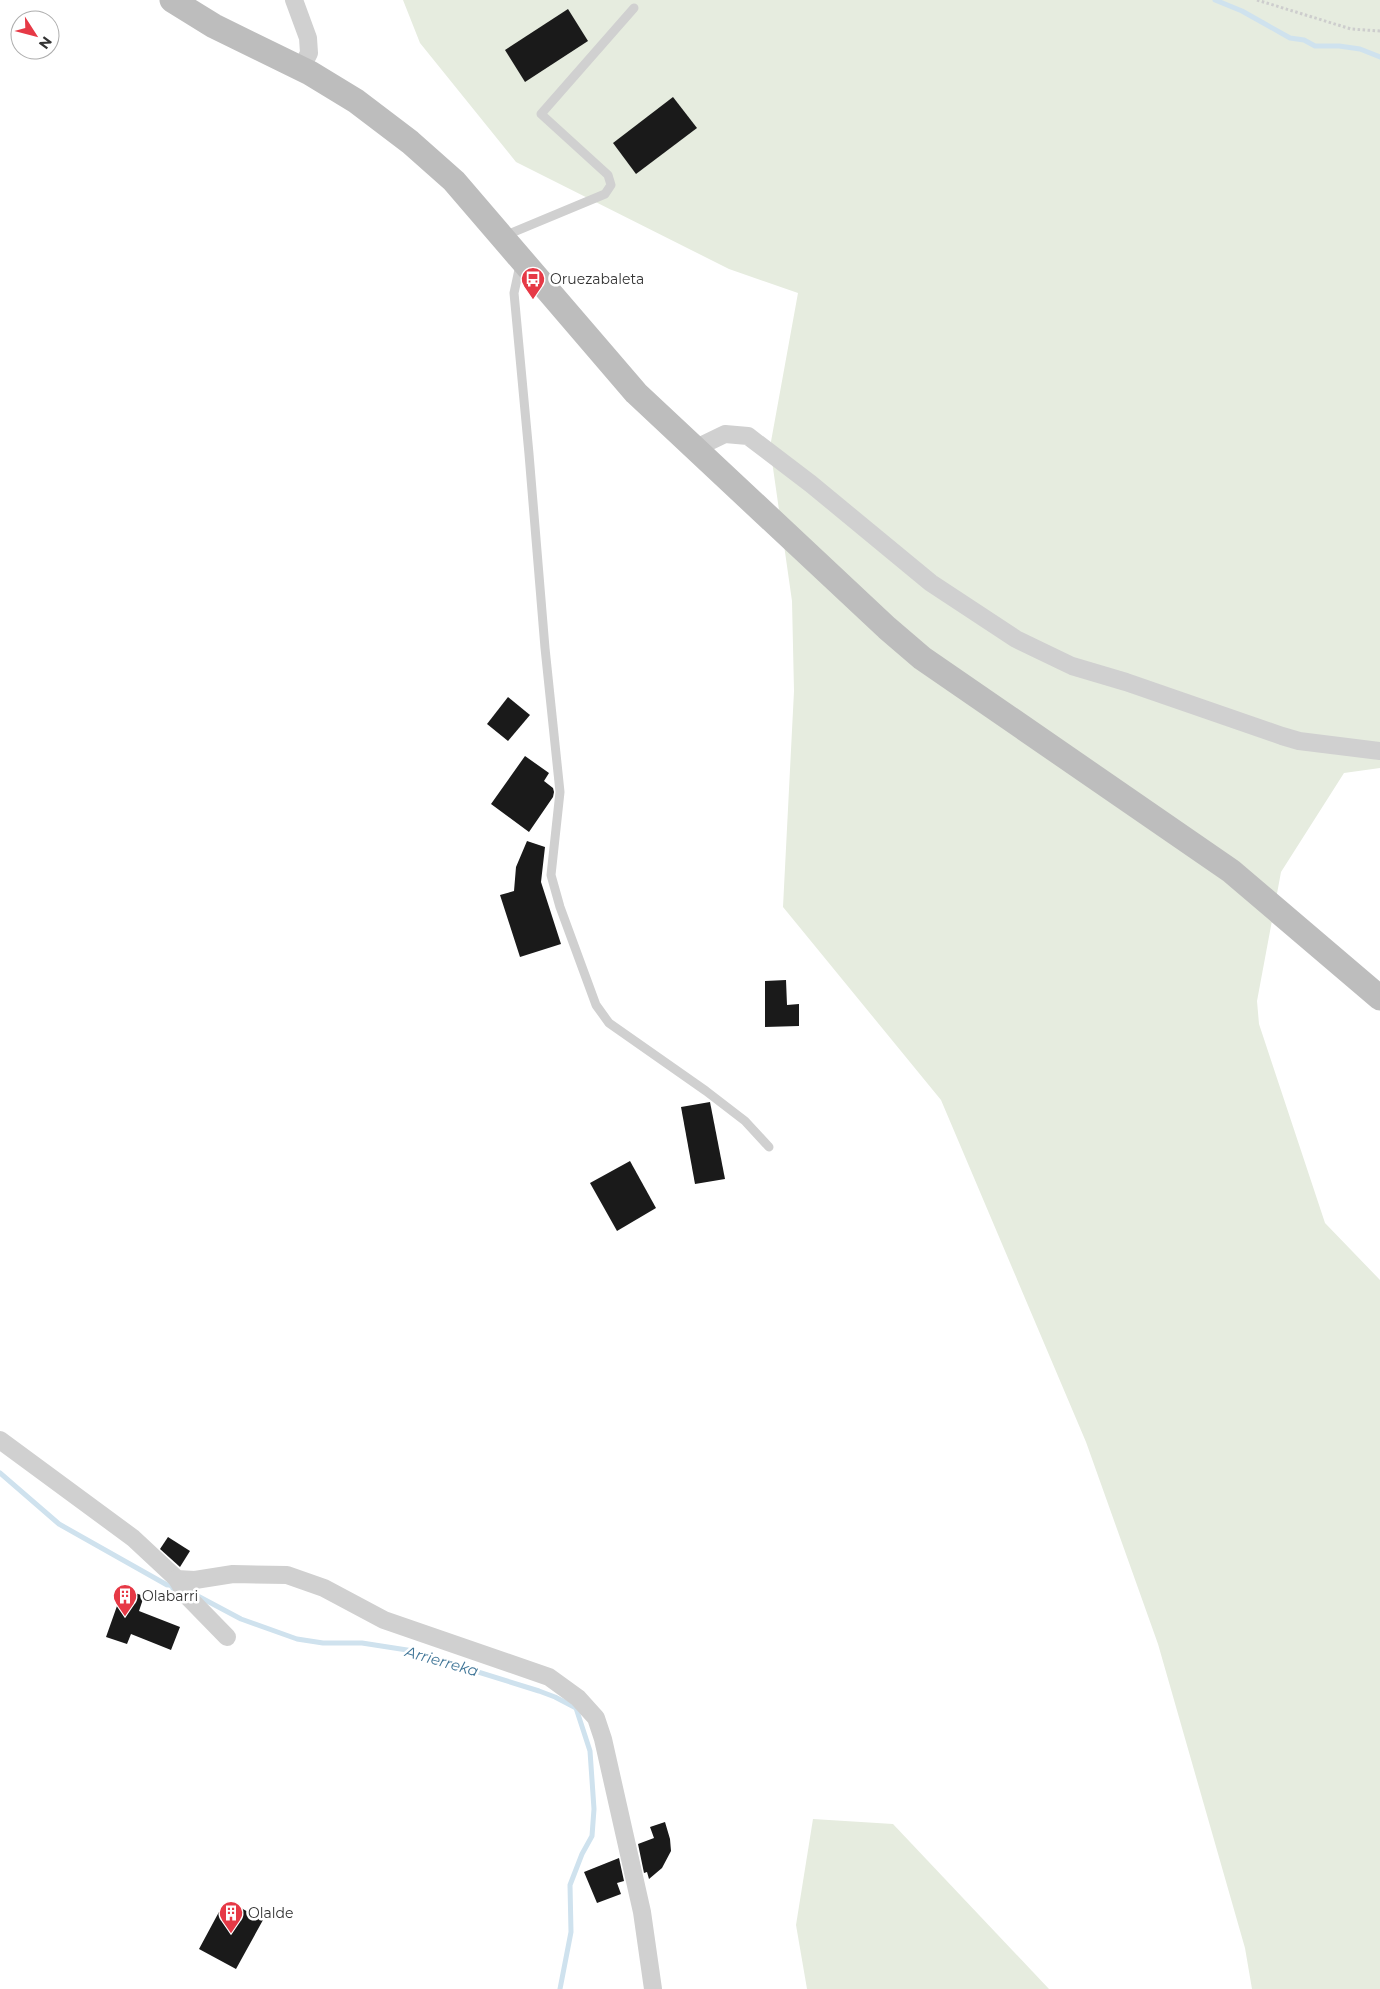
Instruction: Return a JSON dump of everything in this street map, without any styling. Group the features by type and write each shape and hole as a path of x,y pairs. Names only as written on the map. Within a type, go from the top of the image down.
{"street":[{"path":"172,0 214,26 301,69 356,101 410,142 454,181 636,393 887,628 922,658 1231,871 1380,998"},
{"path":"294,0 302,17 308,38 309,53 301,69"},
{"path":"694,449 725,434 748,436 788,466 931,583 1016,640 1047,655 1072,666 1126,682 1290,738 1380,751"},
{"path":"0,1440 132,1538 177,1579 186,1595 228,1637"},
{"path":"177,1579 195,1580 233,1574 288,1575 324,1588 384,1620 549,1677 578,1698 596,1718 604,1739 642,1912 653,1989"}],"lane":[{"path":"502,237 605,194 611,185 608,175 541,114 634,8"},
{"path":"521,260 514,293 545,648 560,792 551,875 560,907 596,1005 609,1023 706,1091 745,1121 768,1147"}],"path":[{"path":"1257,0 1350,28 1380,31"}],"shaded area":[{"path":"403,0 1380,0 1380,768 1344,773 1281,872 1257,1001 1259,1024 1325,1223 1380,1280 1380,1989 1252,1989 1245,1948 1158,1644 1086,1442 941,1100 783,907 794,691 792,601 770,447 798,293 729,269 516,162 420,43"},
{"path":"813,1819 893,1824 1049,1989 807,1989 796,1925"}],"building":[{"path":"568,9 588,41 525,82 505,50"},
{"path":"673,97 697,128 636,174 613,143"},
{"path":"508,697 530,715 508,741 487,724"},
{"path":"525,756 549,773 544,781 553,788 554,792 553,797 529,832 491,804"},
{"path":"527,841 545,847 541,882 561,944 520,957 500,895 514,891 516,867"},
{"path":"786,980 787,1005 799,1004 799,1026 765,1027 765,981"},
{"path":"710,1102 725,1179 695,1184 681,1107"},
{"path":"630,1161 656,1208 617,1231 590,1183"},
{"path":"168,1537 190,1551 180,1567 160,1549"},
{"path":"123,1589 144,1596 139,1611 180,1627 171,1650 131,1634 127,1644 106,1637"},
{"path":"665,1822 671,1851 662,1868 649,1879 647,1872 644,1873 638,1844 654,1838 650,1827"},
{"path":"619,1858 624,1881 617,1883 621,1894 597,1903 584,1872"},
{"name":"Olalde","path":"241,1908 263,1920 236,1969 199,1949 220,1910 235,1919"}],"waterway":[{"path":"1215,0 1242,11 1290,38 1304,40 1315,46 1339,46 1360,49 1380,57"},
{"name":"Arrierreka","path":"0,1473 59,1524 176,1590"},
{"name":"Arrierreka","path":"194,1594 241,1619 297,1639 323,1643 362,1643 407,1650 539,1691 576,1708 590,1751 594,1809 592,1836 582,1854 570,1885 571,1932 560,1989"}],"place":[{"name":"Oruezabaleta","path":"533,300"},
{"name":"Olabarri","path":"125,1617"},
{"name":"Olalde","path":"231,1934"}]}
